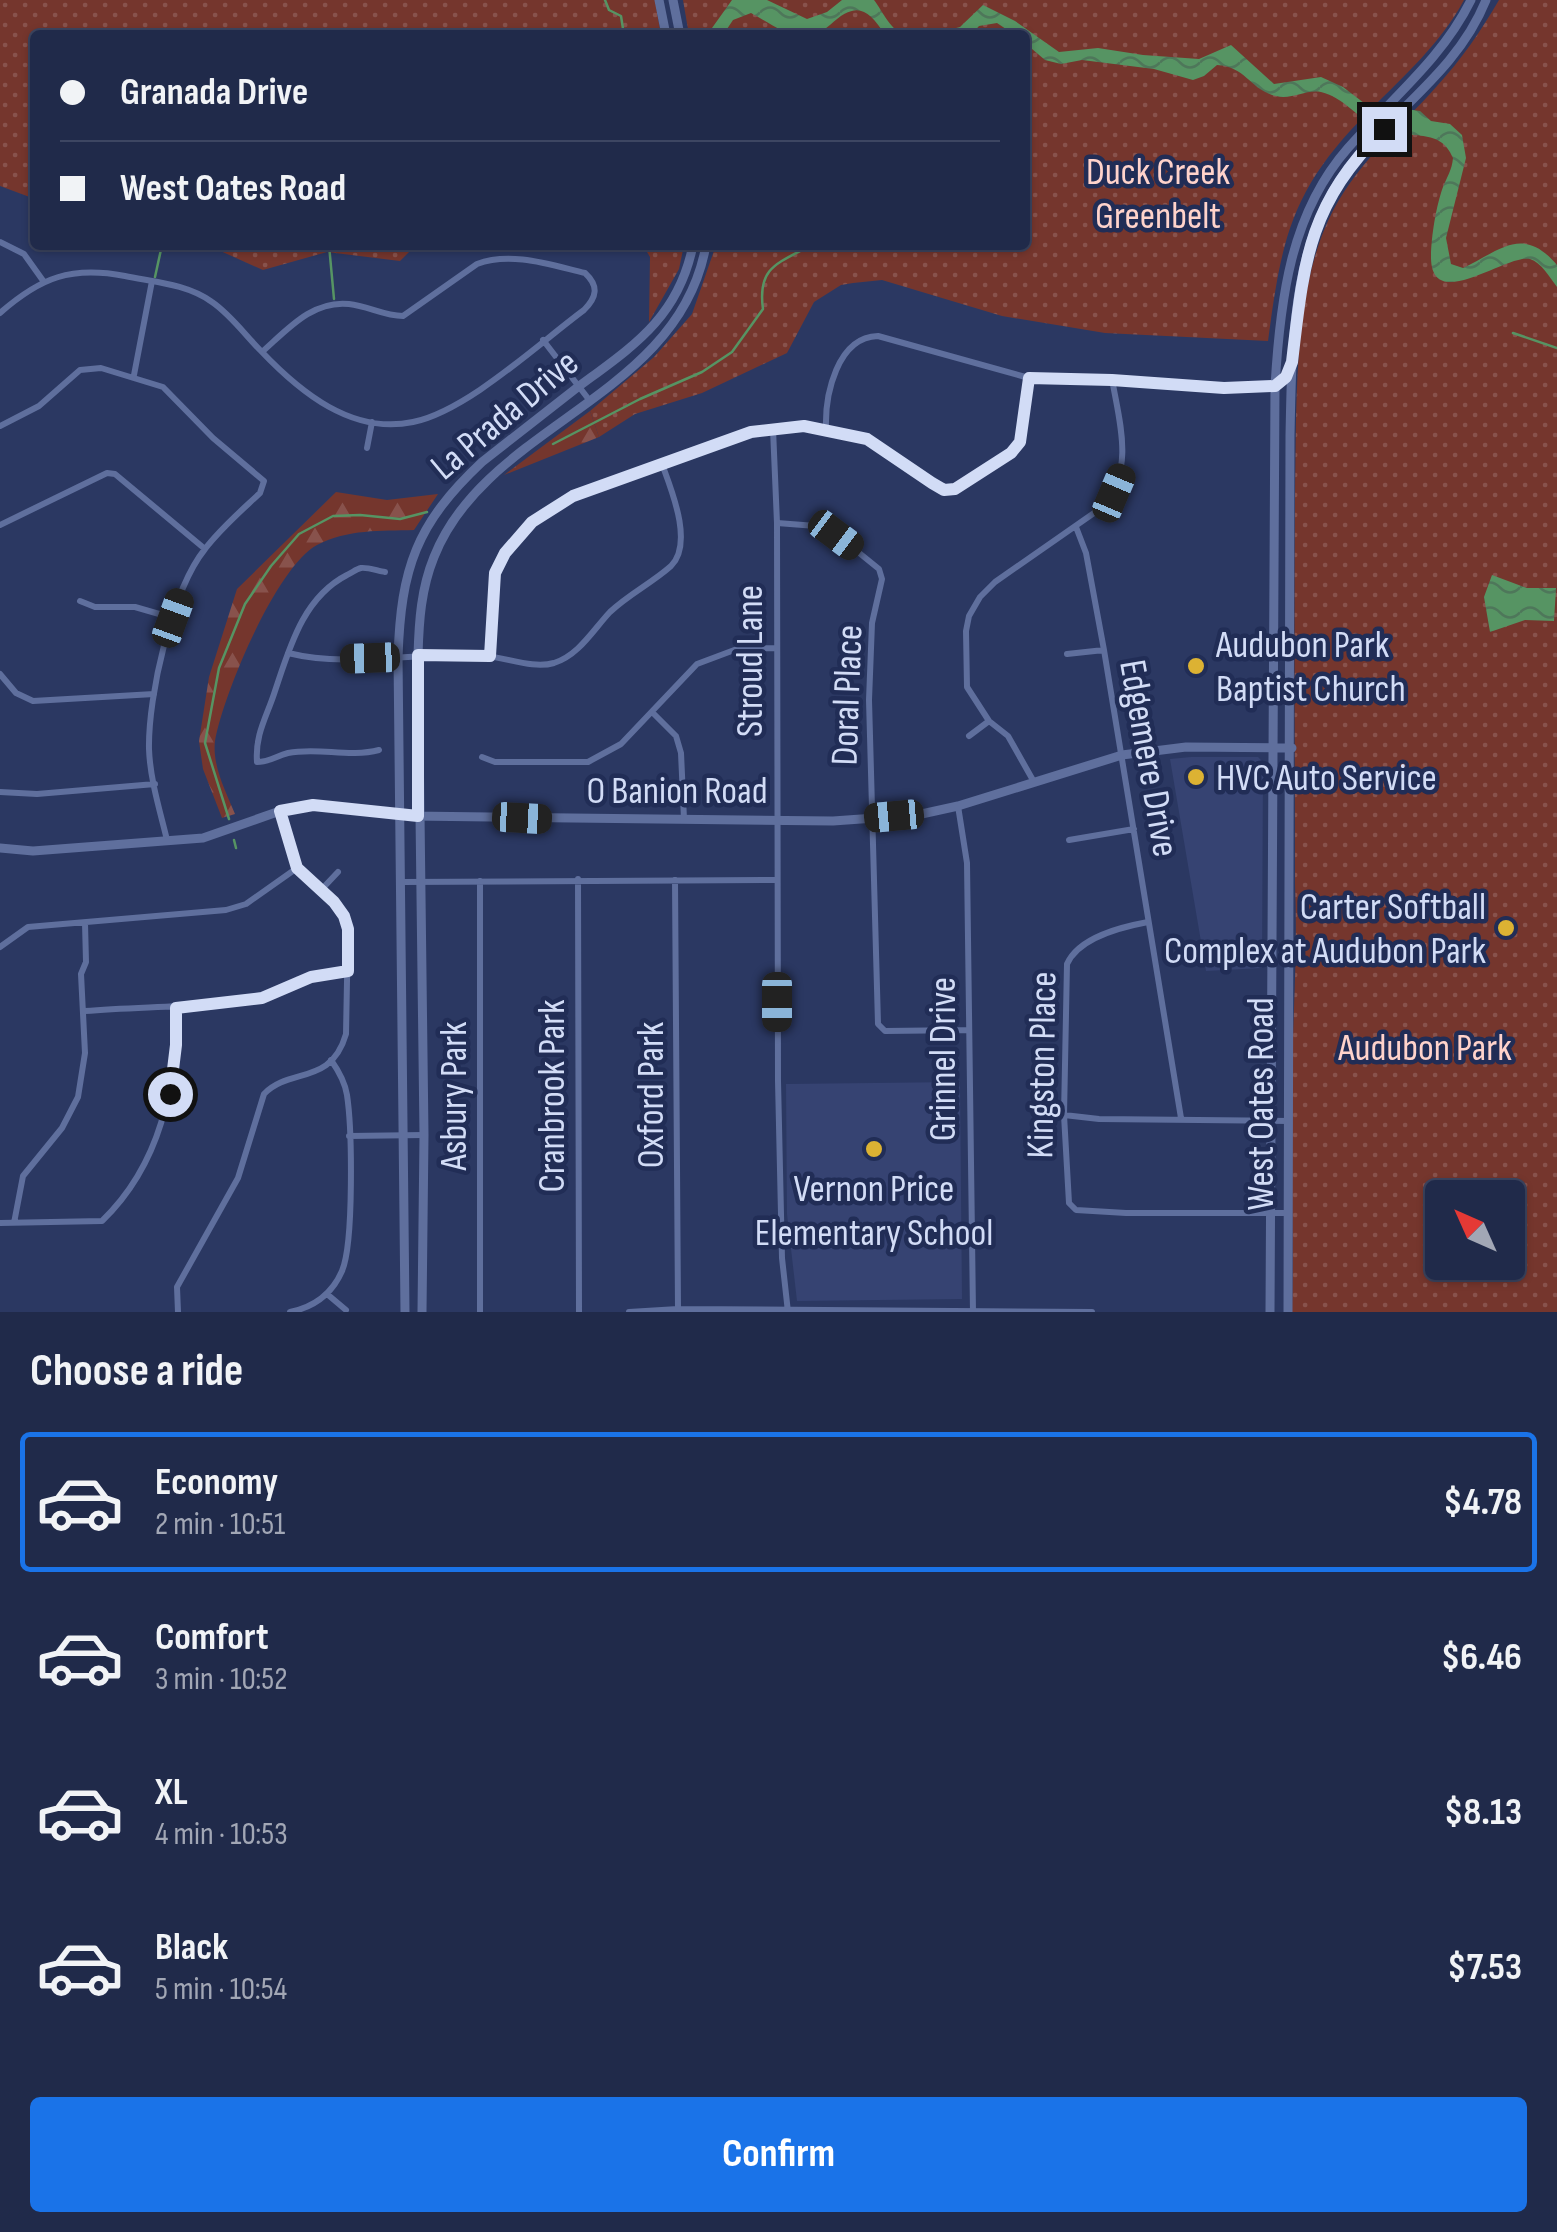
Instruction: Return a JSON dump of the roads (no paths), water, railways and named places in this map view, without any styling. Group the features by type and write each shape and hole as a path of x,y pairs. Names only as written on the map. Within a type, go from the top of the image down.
{"main road":[{"name":"West Oates Road","path":"1270,1312 1275,386 1280,318 1306,213 1333,167 1427,66 1449,39 1471,0"},
{"name":"West Oates Road","path":"1288,1312 1292,986 1290,436 1292,362 1302,278 1315,227 1345,171 1467,40 1486,0"},
{"path":"674,2 679,30"},
{"path":"659,3 665,30"},
{"name":"La Prada Drive","path":"404,1312 398,657 400,605 406,576 424,532 444,501 482,462 628,353 658,322 679,286 691,250"},
{"name":"La Prada Drive","path":"422,1312 424,1136 418,655 419,612 426,581 434,556 469,499 502,468 633,367 670,329 695,287 705,250"},
{"path":"1290,436 1287,401 1275,386 1286,377 1292,362"},
{"name":"O Banion Road","path":"0,848 33,851 167,843 203,838 280,811 313,805 418,816 872,818 958,806 1122,755 1186,747 1292,748"},
{"path":"1272,896 1291,901"},
{"path":"1272,986 1292,986"}],"street":[{"path":"0,242 24,254 44,282"},
{"path":"0,312 22,293 64,274 84,271 171,284 212,302 262,352 333,410 372,422 412,422 442,413 594,300 592,279 575,270 508,258 490,259 403,316 348,304 308,312 262,352"},
{"path":"134,376 152,282"},
{"path":"826,428 827,398 835,376 850,347 862,336 878,336 1029,378 1179,386 1275,386"},
{"path":"543,340 590,401"},
{"path":"0,426 39,406 80,370 101,368 163,386 189,415 264,481 260,493 204,549 191,570 173,618 154,694 149,748 167,843"},
{"path":"490,656 495,573 516,538 541,515 573,496 751,432 804,426 867,439 944,490 955,489 1011,453 1020,442 1029,378"},
{"path":"1034,782 1008,736 989,721 968,686 966,630 980,598 996,582 1104,506 1122,474 1124,457 1112,380"},
{"path":"367,448 372,422"},
{"name":"Stroud Lane","path":"773,430 777,523 779,1182 788,1311"},
{"path":"288,653 314,659 418,655 490,656 534,664 560,661 581,646 627,596 677,558 681,528 675,497 662,464"},
{"path":"0,526 108,473 115,474 204,549"},
{"name":"Doral Place","path":"777,523 816,526 836,535 879,568 882,579 872,624 869,700 878,1024 884,1031 970,1030"},
{"name":"Edgemere Drive","path":"1076,527 1086,554 1104,650 1180,1118"},
{"path":"379,750 360,755 284,754 270,762 257,762 259,728 300,625 313,603 336,581 361,568 384,572"},
{"path":"80,602 134,608 173,618"},
{"path":"482,757 494,762 588,762 621,744 697,664 737,649 776,648"},
{"path":"1067,654 1104,650"},
{"path":"0,674 16,693 33,701 154,694"},
{"path":"652,712 676,736 681,753 684,819"},
{"path":"968,736 989,721"},
{"path":"0,792 37,794 155,784"},
{"name":"Grinnel Drive","path":"958,806 967,863 973,1311"},
{"path":"178,1312 177,1287 238,1178 264,1094 274,1086 312,1074 331,1060 342,1047 346,1034 348,929 344,916 297,868 280,811"},
{"path":"1069,840 1134,829"},
{"path":"0,947 28,927 226,910 246,904 297,868"},
{"path":"321,890 338,872"},
{"name":"Asbury Park","path":"480,880 480,1312"},
{"name":"Cranbrook Park","path":"578,880 580,1312"},
{"name":"Oxford Park","path":"675,880 678,1309"},
{"path":"400,882 776,880"},
{"name":"Kingston Place","path":"1149,922 1130,925 1083,944 1066,964 1064,1116 1069,1203 1083,1211 1270,1212"},
{"path":"14,1223 22,1176 62,1128 78,1097 85,1053 81,974 86,962 85,923"},
{"path":"84,1011 176,1008 262,998 311,977 348,971"},
{"path":"0,1223 102,1221 117,1206 150,1156 162,1123 173,1071 176,1008"},
{"path":"290,1312 315,1304 327,1294 344,1268 350,1240 347,1095 331,1060"},
{"path":"1064,1116 1289,1121"},
{"path":"349,1136 424,1136"},
{"path":"1270,1212 1289,1213"},
{"path":"327,1294 346,1310"},
{"path":"629,1312 1092,1312"}],"water":[{"path":"732,0 767,0 807,19 827,12 842,0 874,0 897,30 881,30 867,14 854,10 825,30 781,30 751,13 733,20 726,30 711,30"},
{"path":"983,5 1028,30 1008,30 997,23 975,30 949,30 960,27"},
{"path":"1030,32 1059,52 1098,48 1199,59 1231,45 1274,84 1321,77 1364,103 1420,111 1431,121 1450,124 1462,135 1466,158 1446,238 1451,264 1463,268 1512,245 1533,246 1557,265 1557,287 1542,267 1530,259 1456,282 1443,281 1435,274 1431,258 1434,222 1453,158 1440,141 1431,137 1379,129 1321,92 1282,97 1267,93 1235,70 1217,65 1193,80 1154,69 1082,60 1061,64 1045,60 1030,47"},
{"path":"1492,575 1527,588 1556,588 1554,621 1525,620 1490,632 1484,597"}],"waterway":[{"path":"605,0 609,10 621,16 623,30"},
{"path":"155,277 161,250"},
{"path":"329,250 334,299"},
{"path":"553,444 702,372 732,352 763,309 763,283 767,275 780,262 803,250"},
{"path":"1513,333 1557,348"},
{"path":"229,819 205,743 219,668 245,604 299,534 333,516 400,519 427,512"},
{"path":"234,840 236,848"}],"place":[{"name":"Audubon Park Baptist Church","path":"1196,666"},
{"name":"HVC Auto Service","path":"1196,777"},
{"name":"Carter Softball Complex at Audubon Park","path":"1506,928"},
{"name":"Vernon Price Elementary School","path":"874,1149"}],"park label":[{"name":"Duck Creek Greenbelt","path":"1158,193"},
{"name":"Audubon Park","path":"1425,1047"}]}
